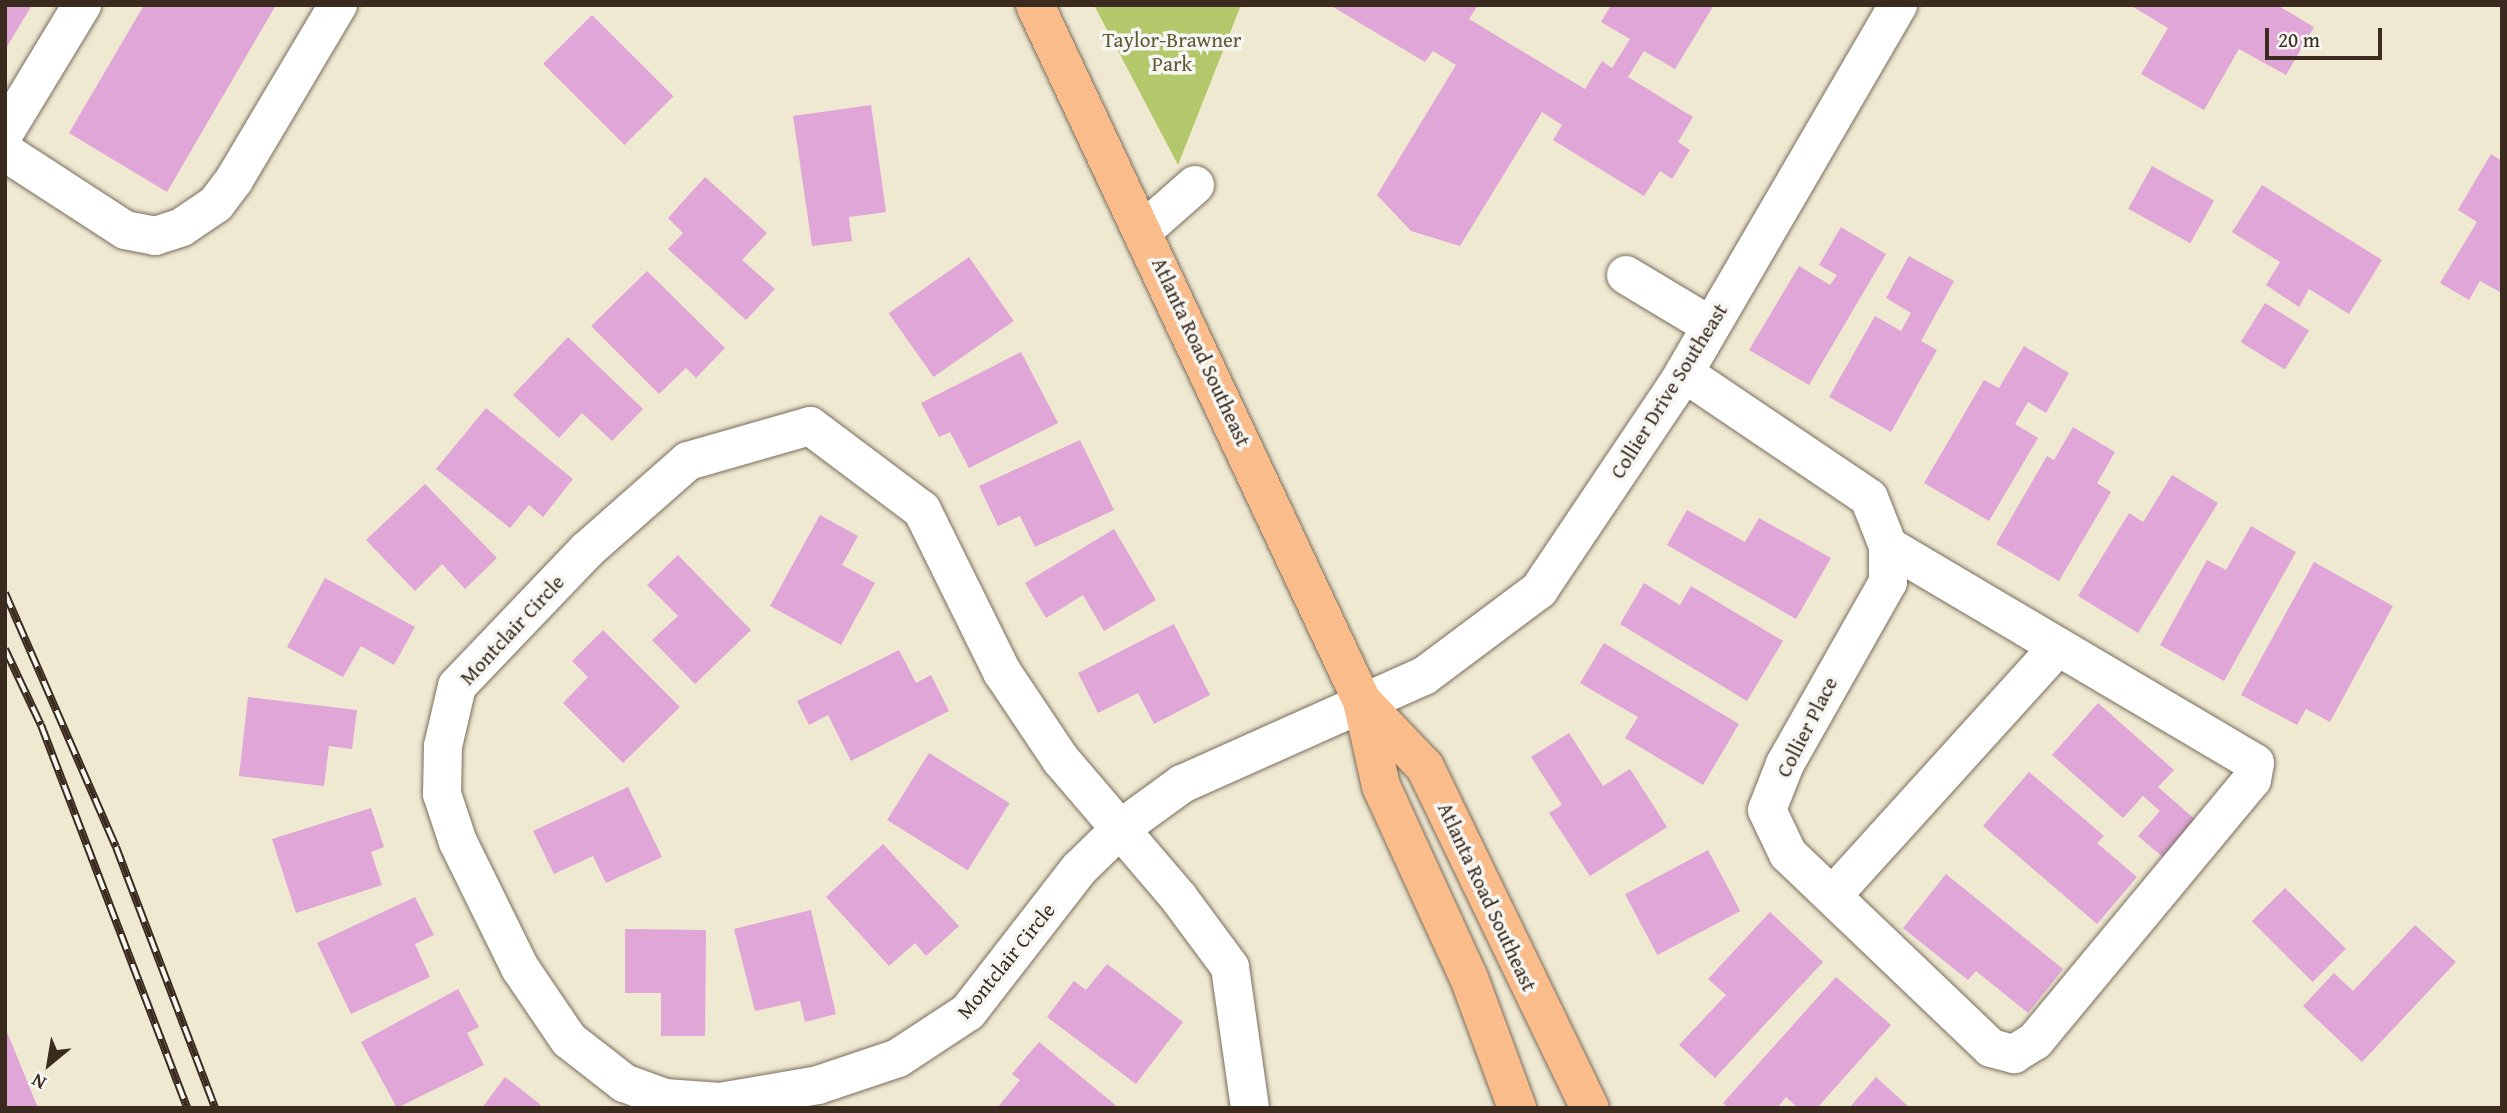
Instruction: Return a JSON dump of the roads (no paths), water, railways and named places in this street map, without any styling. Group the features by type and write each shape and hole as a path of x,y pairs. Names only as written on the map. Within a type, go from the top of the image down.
{"main road":[{"name":"Atlanta Road Southeast","path":"1035,5 1144,230 1362,701 1381,786 1469,978 1517,1108"},
{"name":"Atlanta Road Southeast","path":"1362,701 1425,767 1590,1108"}],"street":[{"path":"5,132 82,5"},
{"path":"5,152 125,230 155,236 182,227 216,204 234,180 338,5"},
{"name":"Collier Drive Southeast","path":"1362,701 1439,667 1539,590 1684,373 1898,5"},
{"path":"1144,230 1195,185"},
{"path":"1626,275 1711,326"},
{"name":"Collier Place","path":"1684,373 1869,498 1888,546 1888,582 1785,764 1767,810 1788,853 1991,1048 2014,1054 2035,1041 2252,780 2255,763 2058,647"},
{"name":"Montclair Circle","path":"1250,1108 1230,967 1120,828 1061,760 1002,672 922,510 810,426 688,461 587,550 457,686 443,746 442,794 458,842 520,968 569,1040 624,1083 665,1098 720,1102 818,1085 935,1040 968,1012 1079,869 1120,828 1182,784 1362,701"},
{"path":"1833,895 2058,647 1888,546"}],"railway":[{"path":"5,593 116,847 215,1108"},
{"path":"5,649 41,725 187,1108"}],"park label":[{"name":"Taylor-Brawner Park","path":"1172,52"}]}
